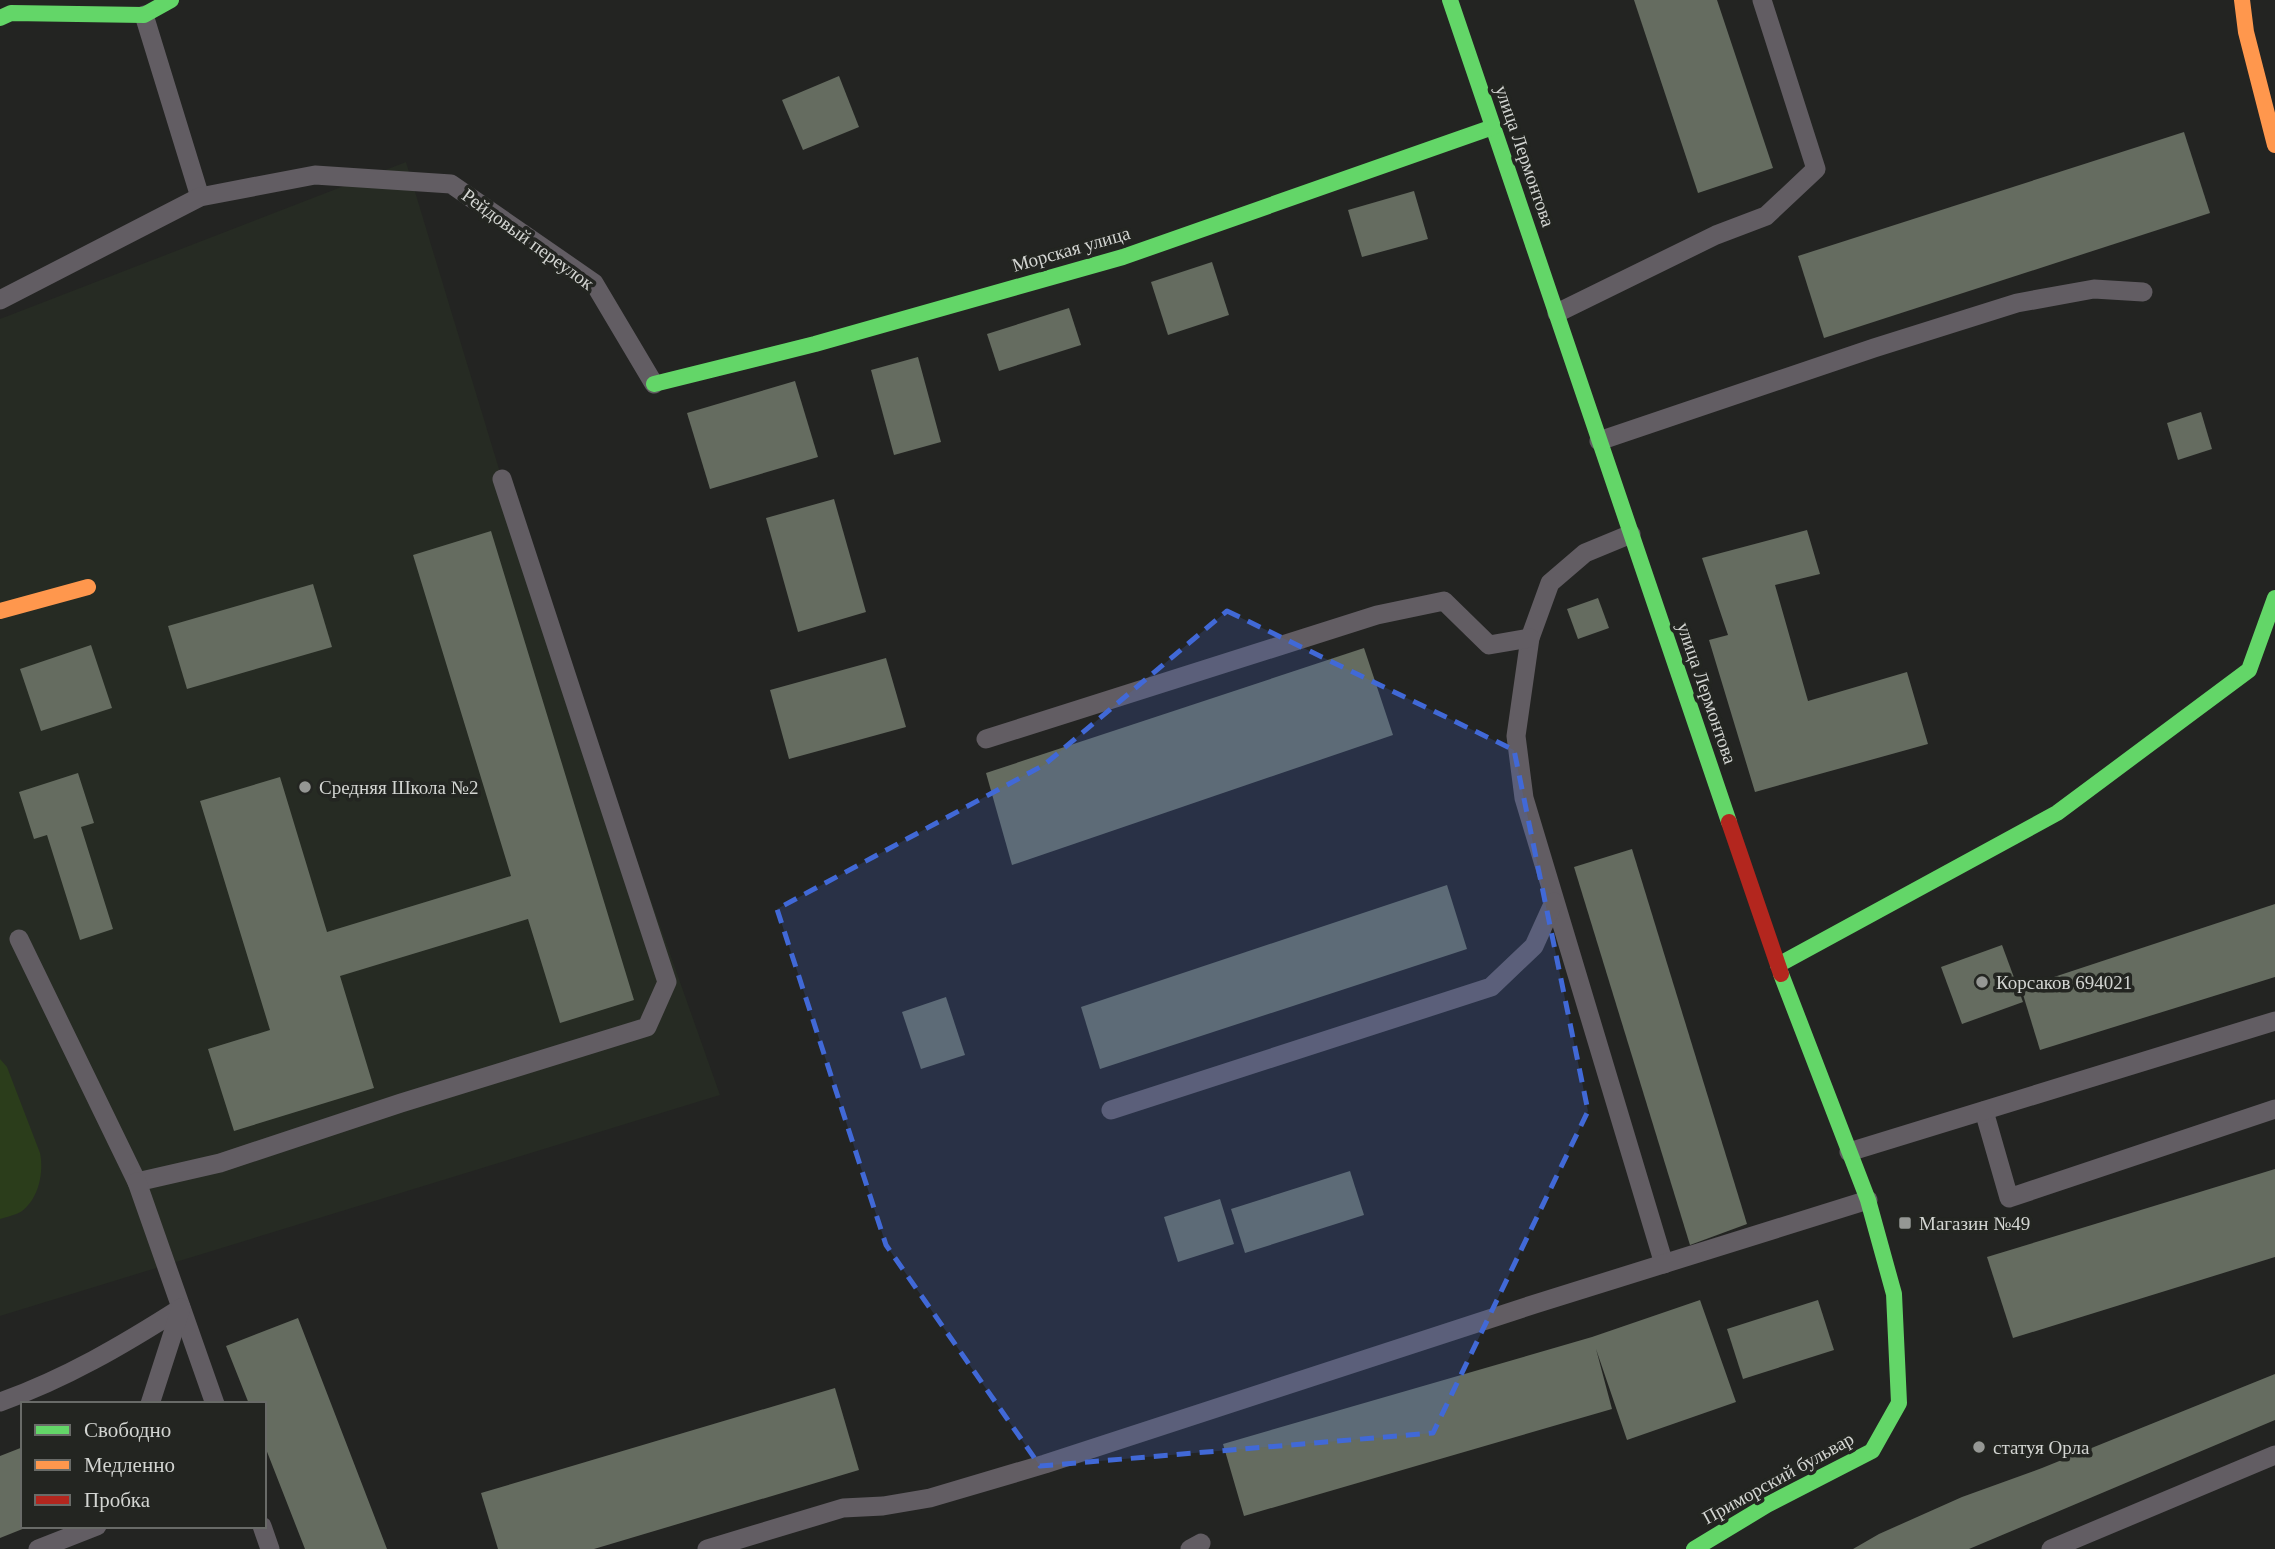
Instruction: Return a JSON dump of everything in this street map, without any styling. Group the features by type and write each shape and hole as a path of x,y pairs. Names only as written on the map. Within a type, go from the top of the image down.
{"street":[{"path":"0,18 11,13 144,15 171,0"},
{"name":"улица Лермонтова","path":"1450,0 1778,965 1868,1200 1894,1294 1899,1403"},
{"path":"2242,0 2246,32 2275,145"},
{"name":"Морская улица","path":"654,384 815,344 1123,257 1493,127"},
{"path":"0,611 88,587"},
{"path":"1778,965 2068,805 2249,670 2275,598"},
{"name":"Приморский бульвар","path":"1693,1549 1767,1505 1872,1451 1899,1403"}],"lane":[{"path":"1557,313 1716,235 1766,216 1816,169 1762,0"},
{"path":"144,15 200,197"},
{"name":"Рейдовый переулок","path":"0,300 200,197 315,175 452,184 594,283 654,384"},
{"path":"1599,441 2017,303 2094,289 2143,292"},
{"path":"137,1182 220,1163 401,1103 647,1027 667,982 502,479"},
{"path":"1631,534 1585,553 1549,583 1530,638 1516,736 1524,798 1664,1264"},
{"path":"986,739 1377,615 1444,601 1489,645 1530,638"},
{"path":"1111,1110 1491,987 1534,946 1554,902"},
{"path":"19,939 137,1182 214,1402"},
{"path":"1850,1153 2275,1021"},
{"path":"1983,1111 2009,1198 2275,1109"},
{"path":"707,1549 843,1508 884,1506 930,1498 1033,1468 1535,1304 1868,1200"},
{"path":"0,1402 38,1389 112,1351 181,1308"},
{"path":"151,1402 181,1308"},
{"path":"2050,1549 2275,1455"},
{"path":"38,1549 91,1528"},
{"path":"263,1528 270,1549"}],"highlighted area":[{"path":"1227,611 1514,750 1588,1111 1433,1433 1040,1466 886,1245 777,909 1044,765"}],"shaded area":[{"name":"Средняя Школа №2","path":"406,162 502,479 720,1095 0,1316 0,319"}],"green space":[{"path":"0,1059 7,1067 40,1153 41,1168 39,1184 28,1206 0,1219"}],"building":[{"path":"1634,0 1717,0 1773,168 1698,193"},
{"path":"839,76 859,127 803,150 782,100"},
{"path":"2184,132 2210,213 1824,338 1798,256"},
{"path":"1414,191 1428,239 1362,257 1348,210"},
{"path":"1212,262 1229,315 1168,335 1151,282"},
{"path":"1069,308 1081,345 999,371 987,334"},
{"path":"918,357 941,442 894,455 871,370"},
{"path":"795,381 818,457 710,489 687,413"},
{"path":"2201,412 2212,449 2178,460 2167,423"},
{"path":"834,499 866,612 798,632 766,518"},
{"path":"1807,530 1820,574 1775,585 1808,701 1907,672 1928,744 1755,792 1709,640 1728,635 1702,558"},
{"path":"491,531 634,1000 560,1023 528,919 340,976 374,1088 234,1131 208,1049 270,1030 200,801 280,777 327,932 511,876 413,555"},
{"path":"313,584 332,647 187,689 168,626"},
{"path":"1598,598 1609,628 1578,639 1567,609"},
{"path":"91,645 112,708 41,731 20,669"},
{"path":"1364,648 1393,735 1012,865 986,773"},
{"path":"886,658 906,727 789,759 770,690"},
{"path":"78,773 94,823 81,827 113,929 80,940 47,835 34,839 19,792"},
{"path":"1632,849 1747,1224 1690,1245 1574,867"},
{"path":"1447,885 1467,949 1100,1069 1081,1007"},
{"path":"2275,904 2275,977 2040,1050 2021,988"},
{"path":"2002,945 2023,1002 1962,1024 1941,967"},
{"path":"946,997 965,1055 921,1069 902,1012"},
{"path":"2275,1169 2275,1257 2013,1338 1987,1257"},
{"path":"1350,1171 1364,1215 1245,1253 1231,1209"},
{"path":"1220,1199 1234,1244 1178,1262 1164,1217"},
{"path":"1700,1300 1736,1402 1627,1440 1596,1349 1612,1409 1244,1516 1223,1444 1592,1337"},
{"path":"1818,1300 1834,1350 1743,1379 1727,1329"},
{"path":"298,1318 387,1549 305,1549 266,1449 266,1402 248,1402 226,1346"},
{"path":"2275,1374 2275,1420 1969,1549 1853,1549 1879,1534 1962,1497 2042,1468"},
{"path":"835,1388 859,1470 594,1549 498,1549 481,1493"},
{"path":"21,1448 21,1528 25,1528 0,1538 0,1456"}],"traffic: fast":[{"path":"0,18 11,13 144,15 171,0"},
{"path":"1450,0 1729,822"},
{"path":"654,384 815,344 1123,257 1493,127"},
{"path":"1778,965 2057,813 2249,670 2275,598"},
{"path":"1694,1549 1767,1505 1872,1451 1899,1403 1894,1294 1868,1200 1781,974"}],"traffic: slow":[{"path":"2242,0 2246,32 2275,145"},
{"path":"0,611 88,587"}],"traffic: jam":[{"path":"1729,822 1781,974"}],"place":[{"name":"Средняя Школа №2","path":"305,787"},
{"name":"Корсаков 694021","path":"1982,982"},
{"name":"Магазин №49","path":"1905,1223"},
{"name":"статуя Орла","path":"1979,1447"}]}
